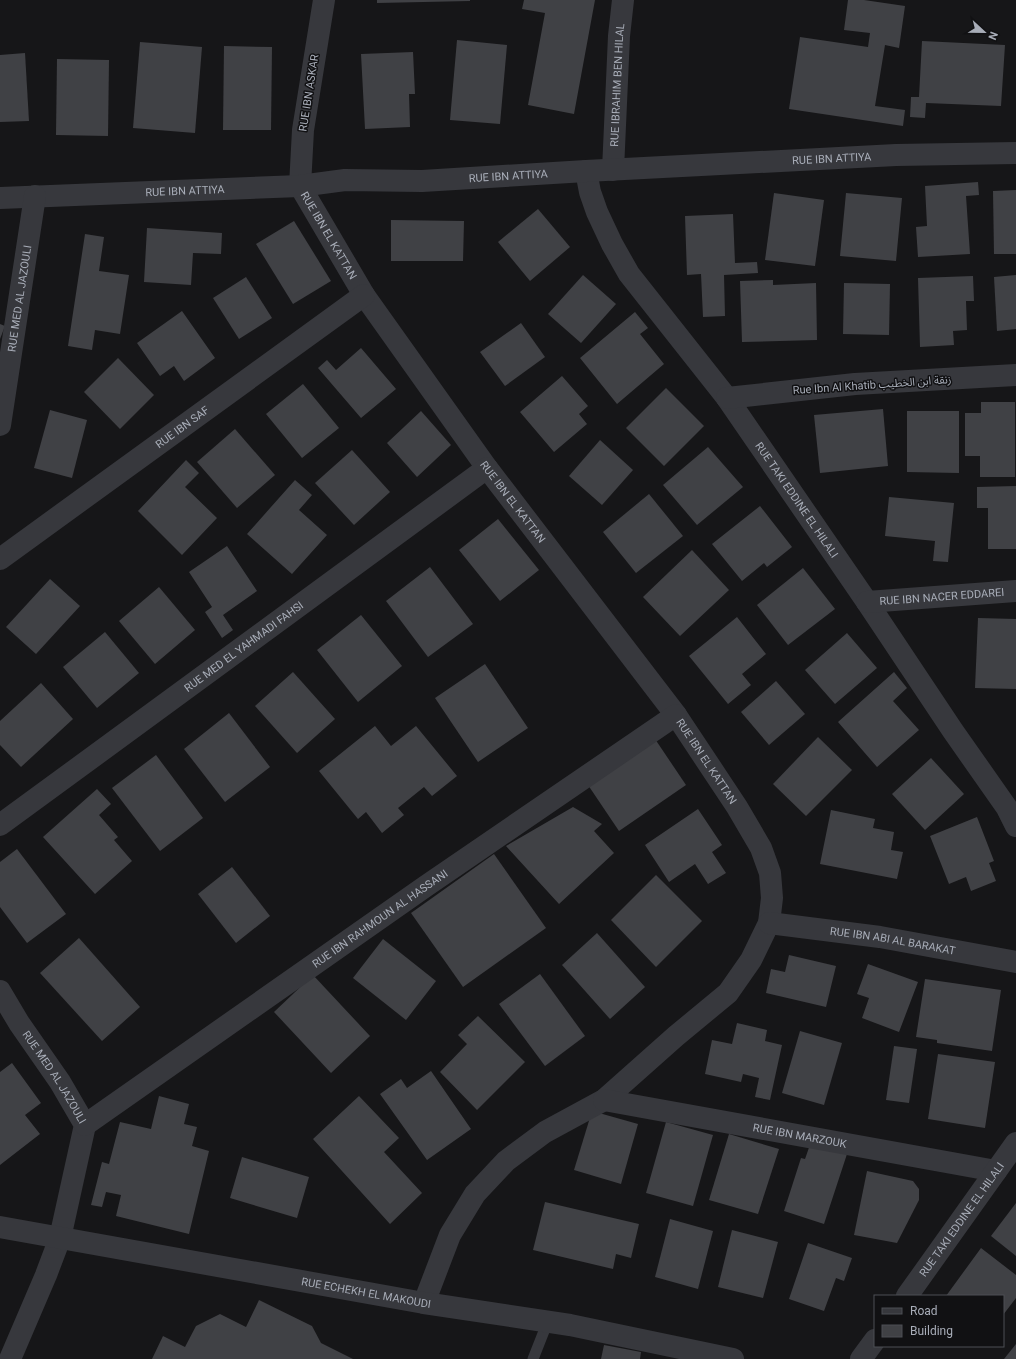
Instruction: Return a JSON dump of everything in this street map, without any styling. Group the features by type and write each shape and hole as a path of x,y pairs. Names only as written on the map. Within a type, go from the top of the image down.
{"street":[{"name":"RUE IBN ASKAR","path":"300,186 303,130 324,0"},
{"name":"RUE IBRAHIM BEN HILAL","path":"613,170 622,0"},
{"name":"RUE IBN ATTIYA","path":"0,198 300,186 345,180 422,181 896,155 1016,153"},
{"name":"RUE TAKI EDDINE EL HILALI","path":"586,171 590,192 597,212 612,244 629,274 727,398 867,602 953,731 1013,814"},
{"name":"RUE IBN EL KATTAN","path":"300,186 364,295 487,468 676,714 737,807 761,848 770,873 772,898 769,923 751,960 728,993 676,1036 604,1100 545,1132 506,1161 475,1194 450,1235 424,1303"},
{"name":"RUE MED AL JAZOULI","path":"0,425 35,196"},
{"name":"RUE IBN SAF","path":"0,559 364,295"},
{"name":"Rue Ibn Al Khatib زنقة ابن الخطيب","path":"727,398 855,384 1016,375"},
{"name":"RUE MED EL YAHMADI FAHSI","path":"0,825 487,468"},
{"name":"RUE IBN NACER EDDAREI","path":"867,602 1016,592"},
{"name":"RUE IBN RAHMOUN AL HASSANI","path":"85,1125 676,714"},
{"name":"RUE IBN ABI AL BARAKAT","path":"769,923 880,937 1016,962"},
{"name":"RUE MED AL JAZOULI","path":"0,991 19,1023 60,1082 85,1125 60,1238 10,1359"},
{"name":"RUE IBN MARZOUK","path":"604,1100 996,1170"},
{"name":"RUE TAKI EDDINE EL HILALI","path":"908,1295 1016,1143"},
{"name":"RUE ECHEKH EL MAKOUDI","path":"0,1227 424,1303 548,1321 662,1343 733,1359"},
{"path":"861,1359 874,1341"}],"lane":[{"path":"533,1359 548,1321"}],"building":[{"path":"377,0 470,0 470,1 377,3"},
{"path":"524,0 595,0 574,114 528,105 545,13 522,9"},
{"path":"848,0 864,0 905,6 899,48 885,45 875,106 905,110 903,126 789,109 800,37 868,47 870,33 844,30"},
{"path":"457,40 507,45 500,124 450,120"},
{"path":"922,41 1005,45 1001,106 926,103 925,118 910,117 911,97 919,97"},
{"path":"140,42 202,47 195,133 133,128"},
{"path":"224,46 272,47 271,130 223,130"},
{"path":"413,52 415,94 409,94 410,127 365,129 361,54"},
{"path":"25,53 29,121 0,122 0,55"},
{"path":"57,59 109,60 108,136 56,135"},
{"path":"978,182 979,195 966,196 970,254 918,257 916,227 927,226 925,186"},
{"path":"1016,190 1016,254 994,254 993,191"},
{"path":"774,193 824,200 815,266 765,260"},
{"path":"846,193 902,198 896,261 840,256"},
{"path":"538,209 570,247 530,281 498,242"},
{"path":"733,214 735,263 757,262 758,273 724,275 725,316 703,317 701,274 687,275 685,216"},
{"path":"391,220 464,221 463,261 391,261"},
{"path":"294,221 331,281 293,304 256,244"},
{"path":"147,228 222,233 221,254 193,253 191,285 144,282"},
{"path":"85,234 104,237 99,271 129,275 120,334 95,330 92,350 68,346"},
{"path":"583,275 616,304 581,343 548,314"},
{"path":"1016,275 1016,329 997,331 994,277"},
{"path":"973,276 974,301 966,301 967,330 953,331 954,345 920,347 918,278"},
{"path":"246,277 272,318 239,339 213,298"},
{"path":"773,280 773,285 816,283 817,340 742,342 740,281"},
{"path":"844,283 890,284 889,335 843,334"},
{"path":"182,311 215,358 184,381 174,366 160,376 137,343"},
{"path":"635,312 648,328 640,334 664,364 617,404 580,358"},
{"path":"521,323 545,357 505,386 480,352"},
{"path":"0,324 5,326 0,339"},
{"path":"361,348 396,389 361,418 318,368 327,360 336,370"},
{"path":"118,358 154,395 120,429 84,392"},
{"path":"562,376 588,406 579,414 587,424 554,452 520,412"},
{"path":"303,384 339,428 302,458 266,414"},
{"path":"666,388 704,426 664,466 626,428"},
{"path":"981,402 1015,402 1015,477 980,477 980,456 965,456 965,413 981,413"},
{"path":"883,409 888,466 820,473 814,415"},
{"path":"50,410 87,420 72,478 34,468"},
{"path":"421,411 451,445 417,477 387,443"},
{"path":"907,411 959,411 959,473 907,472"},
{"path":"235,429 275,475 237,508 197,462"},
{"path":"600,440 633,470 602,505 569,476"},
{"path":"708,447 743,487 697,525 663,485"},
{"path":"352,450 390,492 354,525 315,483"},
{"path":"186,460 199,473 185,487 217,518 182,555 138,511"},
{"path":"295,480 312,495 299,510 327,535 292,574 247,534"},
{"path":"1016,486 1016,549 988,549 988,508 977,508 977,487"},
{"path":"649,494 683,536 636,573 603,532"},
{"path":"889,497 954,503 948,562 933,561 935,541 885,536"},
{"path":"760,506 792,547 767,567 764,563 742,581 712,544"},
{"path":"498,519 539,570 500,601 459,550"},
{"path":"227,546 257,591 223,615 233,630 222,638 205,612 212,607 189,572"},
{"path":"692,550 729,590 680,636 643,597"},
{"path":"430,567 473,624 428,657 386,601"},
{"path":"803,568 835,609 788,645 757,605"},
{"path":"50,579 80,606 36,654 6,627"},
{"path":"159,587 195,630 155,664 119,621"},
{"path":"361,615 402,666 358,702 317,650"},
{"path":"737,617 766,654 742,674 751,685 728,704 689,656"},
{"path":"978,618 1016,619 1016,689 975,688"},
{"path":"105,632 139,673 97,708 63,667"},
{"path":"847,633 877,668 835,704 805,670"},
{"path":"485,664 528,728 478,762 435,698"},
{"path":"293,672 335,719 297,753 255,706"},
{"path":"894,672 907,688 893,701 919,730 877,767 838,722"},
{"path":"776,681 805,714 769,745 741,712"},
{"path":"41,683 73,719 21,767 0,745 0,721"},
{"path":"229,713 270,767 225,802 184,749"},
{"path":"375,726 391,746 416,726 457,776 432,796 424,787 398,808 404,815 382,833 366,812 358,819 319,771"},
{"path":"653,736 686,785 619,831 586,782"},
{"path":"818,737 852,770 806,816 773,784"},
{"path":"156,755 203,818 160,851 112,788"},
{"path":"931,758 964,794 925,830 892,794"},
{"path":"97,789 111,804 99,815 118,837 114,840 132,861 95,894 43,837"},
{"path":"573,807 602,824 594,831 614,853 559,904 506,846"},
{"path":"698,809 722,845 712,852 726,873 708,884 695,864 669,882 645,845"},
{"path":"831,810 875,819 873,828 894,832 891,850 903,852 897,879 820,864"},
{"path":"977,817 994,861 989,863 996,881 971,891 966,877 949,884 930,836"},
{"path":"17,849 66,914 27,943 0,907 0,862"},
{"path":"494,854 546,928 463,987 411,913"},
{"path":"232,867 270,916 236,943 198,894"},
{"path":"656,875 702,921 656,967 611,920"},
{"path":"597,933 645,987 610,1019 562,965"},
{"path":"79,938 140,1007 102,1041 40,973"},
{"path":"383,939 436,981 406,1020 353,978"},
{"path":"789,955 836,966 826,1007 766,993 771,969 785,972"},
{"path":"868,964 918,982 899,1032 862,1018 869,998 857,994"},
{"path":"540,974 585,1036 545,1066 499,1004"},
{"path":"313,975 370,1036 331,1073 274,1012"},
{"path":"925,979 1001,990 992,1051 937,1043 937,1040 916,1037"},
{"path":"478,1016 525,1062 477,1110 440,1072 467,1044 458,1035"},
{"path":"737,1023 767,1030 765,1041 782,1045 770,1100 755,1097 759,1078 743,1074 741,1082 705,1074 712,1040 732,1044"},
{"path":"800,1031 842,1043 824,1105 782,1093"},
{"path":"894,1046 917,1049 909,1103 886,1100"},
{"path":"938,1054 995,1062 985,1128 928,1119"},
{"path":"12,1063 41,1103 25,1115 40,1134 0,1165 0,1072"},
{"path":"431,1071 471,1129 427,1160 380,1094 401,1079 407,1088"},
{"path":"159,1096 189,1104 184,1124 197,1127 192,1146 209,1151 189,1234 116,1216 121,1195 106,1192 102,1207 91,1205 102,1162 109,1164 120,1122 151,1129"},
{"path":"359,1096 399,1138 384,1152 422,1193 390,1224 313,1139"},
{"path":"592,1111 638,1124 621,1184 574,1170"},
{"path":"666,1122 713,1135 693,1206 646,1193"},
{"path":"729,1134 779,1149 758,1214 709,1200"},
{"path":"812,1139 848,1151 824,1224 784,1211 801,1158 805,1159"},
{"path":"242,1157 309,1177 297,1218 230,1198"},
{"path":"867,1171 913,1181 919,1189 919,1200 897,1243 854,1235"},
{"path":"545,1202 639,1224 631,1258 616,1254 613,1269 533,1250"},
{"path":"1016,1203 1016,1256 991,1236"},
{"path":"670,1219 713,1231 698,1289 655,1277"},
{"path":"732,1230 778,1242 763,1298 718,1287"},
{"path":"808,1243 852,1258 844,1281 836,1278 824,1311 789,1299"},
{"path":"981,1248 1016,1275 1016,1298 1004,1314 1004,1295 947,1295"},
{"path":"259,1300 312,1326 321,1343 353,1359 152,1359 163,1336 185,1347 196,1326 220,1314 246,1327"},
{"path":"1016,1344 1016,1359 1004,1359"},
{"path":"604,1345 641,1352 640,1359 601,1359"}]}
